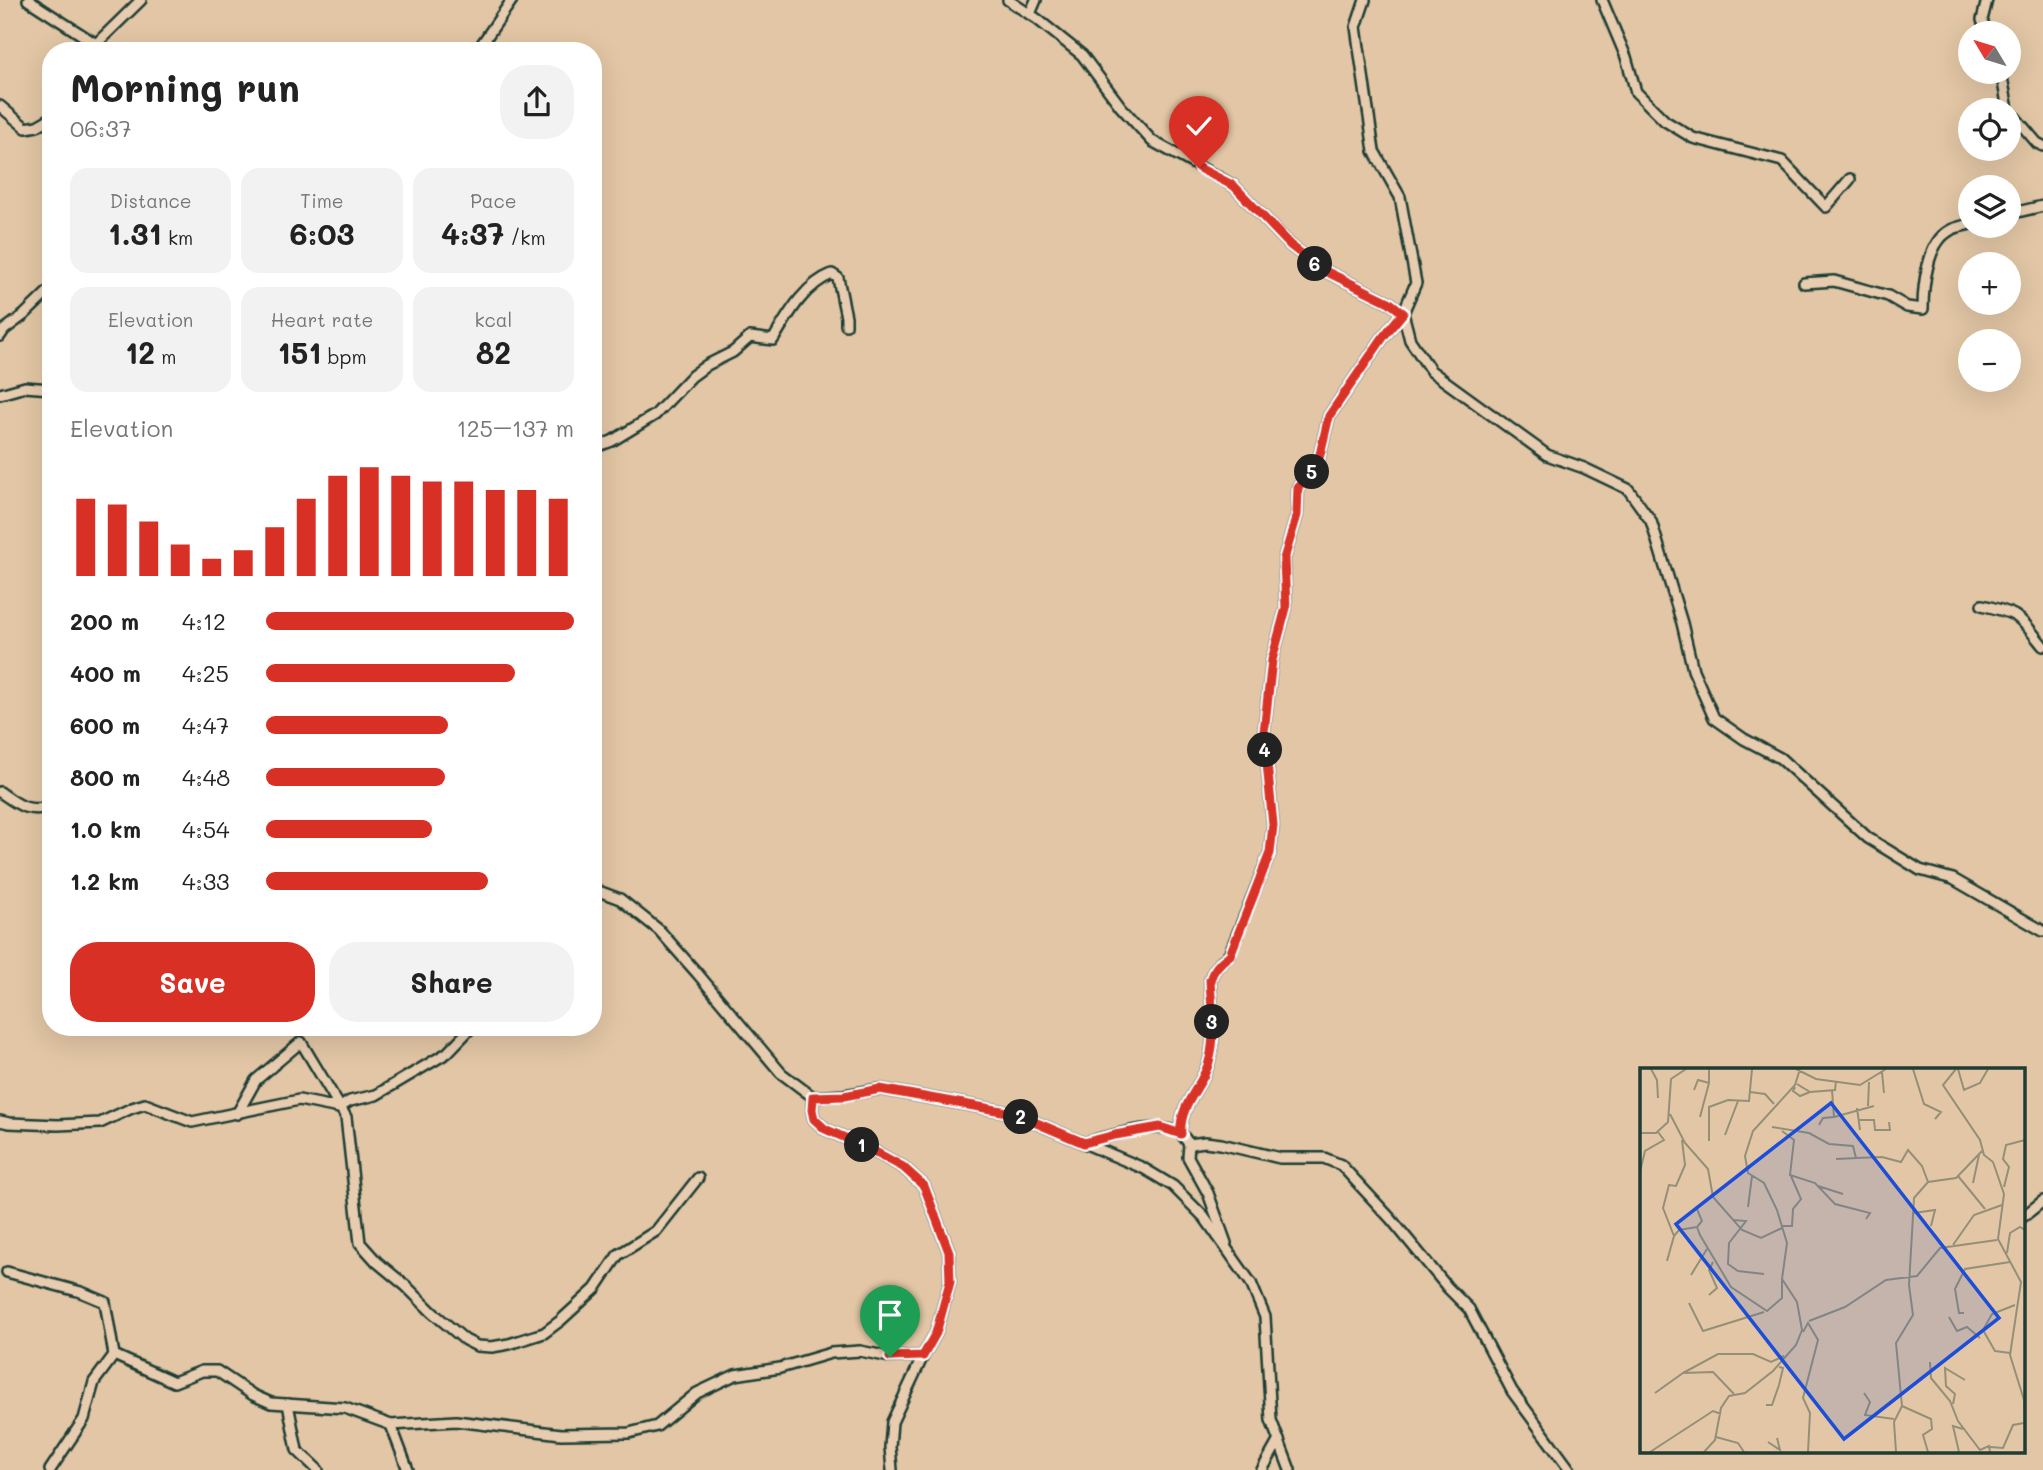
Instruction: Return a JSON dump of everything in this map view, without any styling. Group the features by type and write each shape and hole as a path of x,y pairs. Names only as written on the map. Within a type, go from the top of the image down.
{"street":[{"path":"28,0 88,42"},
{"path":"102,42 141,0"},
{"path":"483,42 512,0"},
{"path":"1008,0 1082,55 1121,107 1152,141 1234,186 1290,245 1321,269 1389,302 1403,313 1410,340 1432,372 1547,455 1584,468 1628,489 1651,521 1682,623 1693,670 1714,718 1744,739 1780,758 1868,838 1920,870 1953,879 2043,932"},
{"path":"1030,14 1036,0"},
{"path":"1181,1134 1180,1122 1187,1103 1210,1060 1213,1040 1210,980 1219,962 1230,955 1270,853 1273,825 1264,732 1272,660 1286,608 1284,559 1297,515 1298,487 1317,467 1329,416 1403,313 1416,283 1400,197 1374,151 1356,27 1365,0"},
{"path":"1602,0 1626,57 1636,92 1665,121 1693,138 1782,161 1826,207 1850,179"},
{"path":"1982,21 1987,0"},
{"path":"2003,84 2008,109 2037,143 2043,146"},
{"path":"0,106 26,128 42,123"},
{"path":"2021,211 2043,206"},
{"path":"1804,283 1834,281 1888,296 1907,307 1923,309 1927,263 1947,231 1958,228"},
{"path":"602,444 655,415 692,376 733,352 750,337 773,340 806,292 818,280 832,274 838,278 846,325"},
{"path":"0,336 42,298"},
{"path":"0,394 25,387 42,388"},
{"path":"1982,605 2009,611 2021,618 2043,646"},
{"path":"0,792 34,810 42,809"},
{"path":"602,893 620,900 659,930 781,1073 813,1097 844,1096 880,1089 1013,1113 1143,1168 1173,1186 1204,1217 1251,1283 1265,1317 1271,1420 1290,1470"},
{"path":"0,1121 58,1125 100,1123 145,1104 192,1122 299,1100 339,1108 351,1101 376,1095 447,1053 463,1036"},
{"path":"237,1114 256,1080 301,1042 346,1117 360,1243 432,1312 465,1340 477,1346 509,1344 544,1332 560,1321 595,1289 618,1255 656,1231 698,1178"},
{"path":"813,1097 814,1119 825,1129 903,1167 924,1186 949,1252 950,1282 936,1333 892,1422 892,1470"},
{"path":"1084,1143 1160,1127 1181,1134 1189,1144 1188,1157 1208,1193 1230,1253"},
{"path":"1189,1144 1221,1144 1280,1158 1324,1158 1341,1165 1469,1309 1512,1391 1570,1470"},
{"path":"2025,1215 2043,1201"},
{"path":"7,1272 81,1292 105,1302 114,1355 94,1382 84,1419 50,1470"},
{"path":"114,1355 174,1382 202,1371 217,1371 253,1395 271,1402 345,1408 391,1425 456,1421 561,1434 629,1433 657,1426 697,1393 735,1375 780,1368 831,1353 860,1351 890,1357 923,1356"},
{"path":"288,1404 297,1450 318,1470"},
{"path":"391,1425 408,1470"},
{"path":"1262,1470 1279,1440"}],"route":[{"path":"890,1357 923,1356 936,1333 950,1282 949,1252 924,1186 903,1167 825,1129 814,1119 813,1097 844,1096 880,1089 1013,1113 1084,1143 1160,1127 1181,1134 1180,1122 1187,1103 1210,1060 1213,1040 1210,980 1219,962 1230,955 1270,853 1273,825 1264,732 1272,660 1286,608 1284,559 1297,515 1298,487 1317,467 1329,416 1403,313 1389,302 1321,269 1290,245 1234,186 1199,168"}]}
